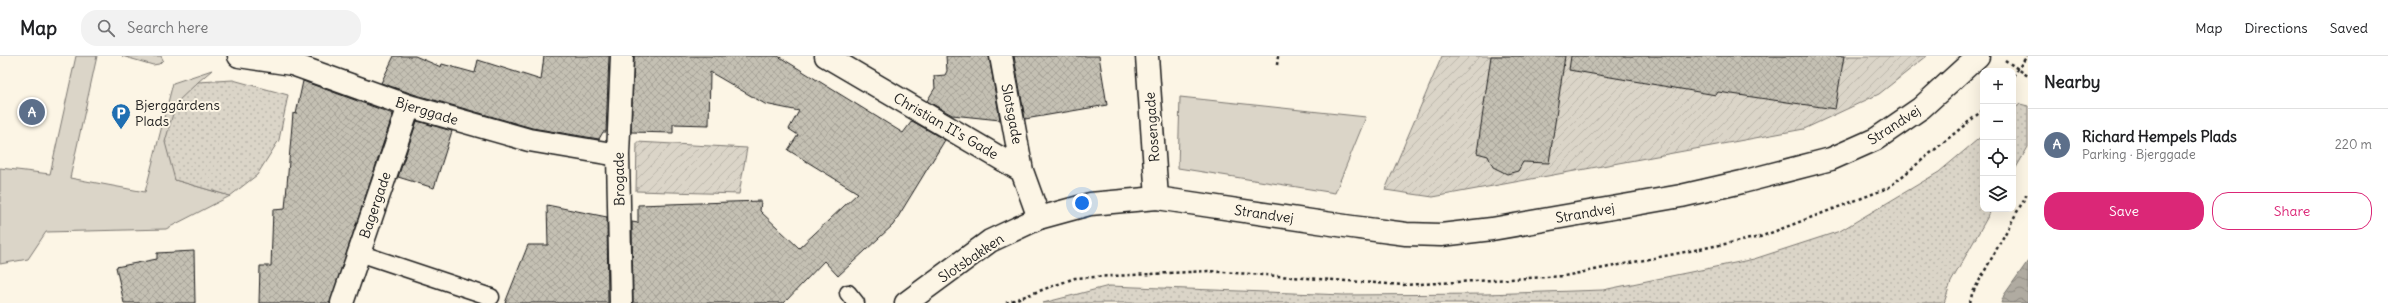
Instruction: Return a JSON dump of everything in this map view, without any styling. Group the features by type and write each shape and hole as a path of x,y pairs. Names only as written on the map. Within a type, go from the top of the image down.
{"street":[{"name":"Bjerggade","path":"239,56 292,64 409,106 529,140 618,155"},
{"name":"Brogade","path":"621,303 618,155 622,56"},
{"name":"Christian II's Gade","path":"826,56 1022,171"},
{"name":"Slotsgade","path":"1001,56 1022,171"},
{"name":"Rosengade","path":"1147,56 1157,198"},
{"name":"Strandvej","path":"1157,198 1406,234 1441,235 1492,230 1682,196 1831,159 1876,139 1921,108 1978,56"},
{"name":"Bagergade","path":"342,303 409,106"},
{"path":"1022,171 1039,218"},
{"name":"Slotsbakken","path":"906,303 990,241 1039,218 1090,204 1157,198"}],"lane":[{"path":"359,253 491,297"}],"path":[{"path":"1277,65 1278,56"},
{"path":"1999,56 2028,76"},
{"path":"2016,72 2027,56"},
{"path":"1970,303 1972,294 2028,192"}],"shaded area":[{"path":"76,56 97,56 70,178 145,192 173,83 212,70 198,82 175,180 230,196 166,229 46,232 28,259 0,264 0,168 50,174"},
{"path":"122,56 161,56 163,60 159,64 153,65"},
{"path":"1442,56 1927,56 1879,94 1804,129 1433,197 1385,190"},
{"path":"233,80 288,95 279,140 257,175 230,196 175,180 165,142 176,103 198,82"},
{"path":"1180,97 1366,117 1335,193 1178,168"},
{"path":"2020,104 2028,106 2028,147 2016,168 2016,140 2016,107"},
{"path":"1980,138 1980,212 1990,212 1951,282 1944,303 1043,303 1109,286 1344,295 1486,294 1603,290 1754,259 1840,231 1939,172"},
{"path":"637,142 747,148 739,194 636,191"}],"water":[{"path":"2028,261 2028,303 2001,303 2004,295"}],"building":[{"path":"394,56 415,56 441,67 442,64 475,73 478,60 541,80 544,56 609,56 606,132 603,132 599,139 532,128 413,94 381,83"},
{"path":"634,56 778,56 903,133 912,121 945,140 893,225 838,276 824,261 784,303 633,303 632,222 638,223 638,205 761,201 760,211 799,248 858,193 788,150 798,135 789,129 799,111 765,104 710,72 709,125 673,124 673,133 631,132"},
{"path":"946,56 989,56 1000,120 952,115 927,101 935,88 934,76 945,75 947,71"},
{"path":"1014,56 1099,56 1107,105 1025,119"},
{"path":"1491,56 1565,56 1549,163 1523,162 1518,171 1507,174 1493,167 1488,156 1477,153"},
{"path":"1571,56 1844,56 1835,109 1718,92 1716,95 1569,70"},
{"path":"303,81 393,114 330,303 259,303 260,266 271,266 273,210 285,209 293,113 296,114"},
{"path":"417,121 452,131 434,188 398,177"},
{"path":"547,205 607,217 608,303 505,303 528,245 548,245"},
{"path":"194,251 195,303 124,303 116,267 157,259 157,253"}],"place":[{"name":"Richard Hempels Plads","path":"32,112"},
{"name":"Bjerggårdens Plads","path":"121,130"}]}
